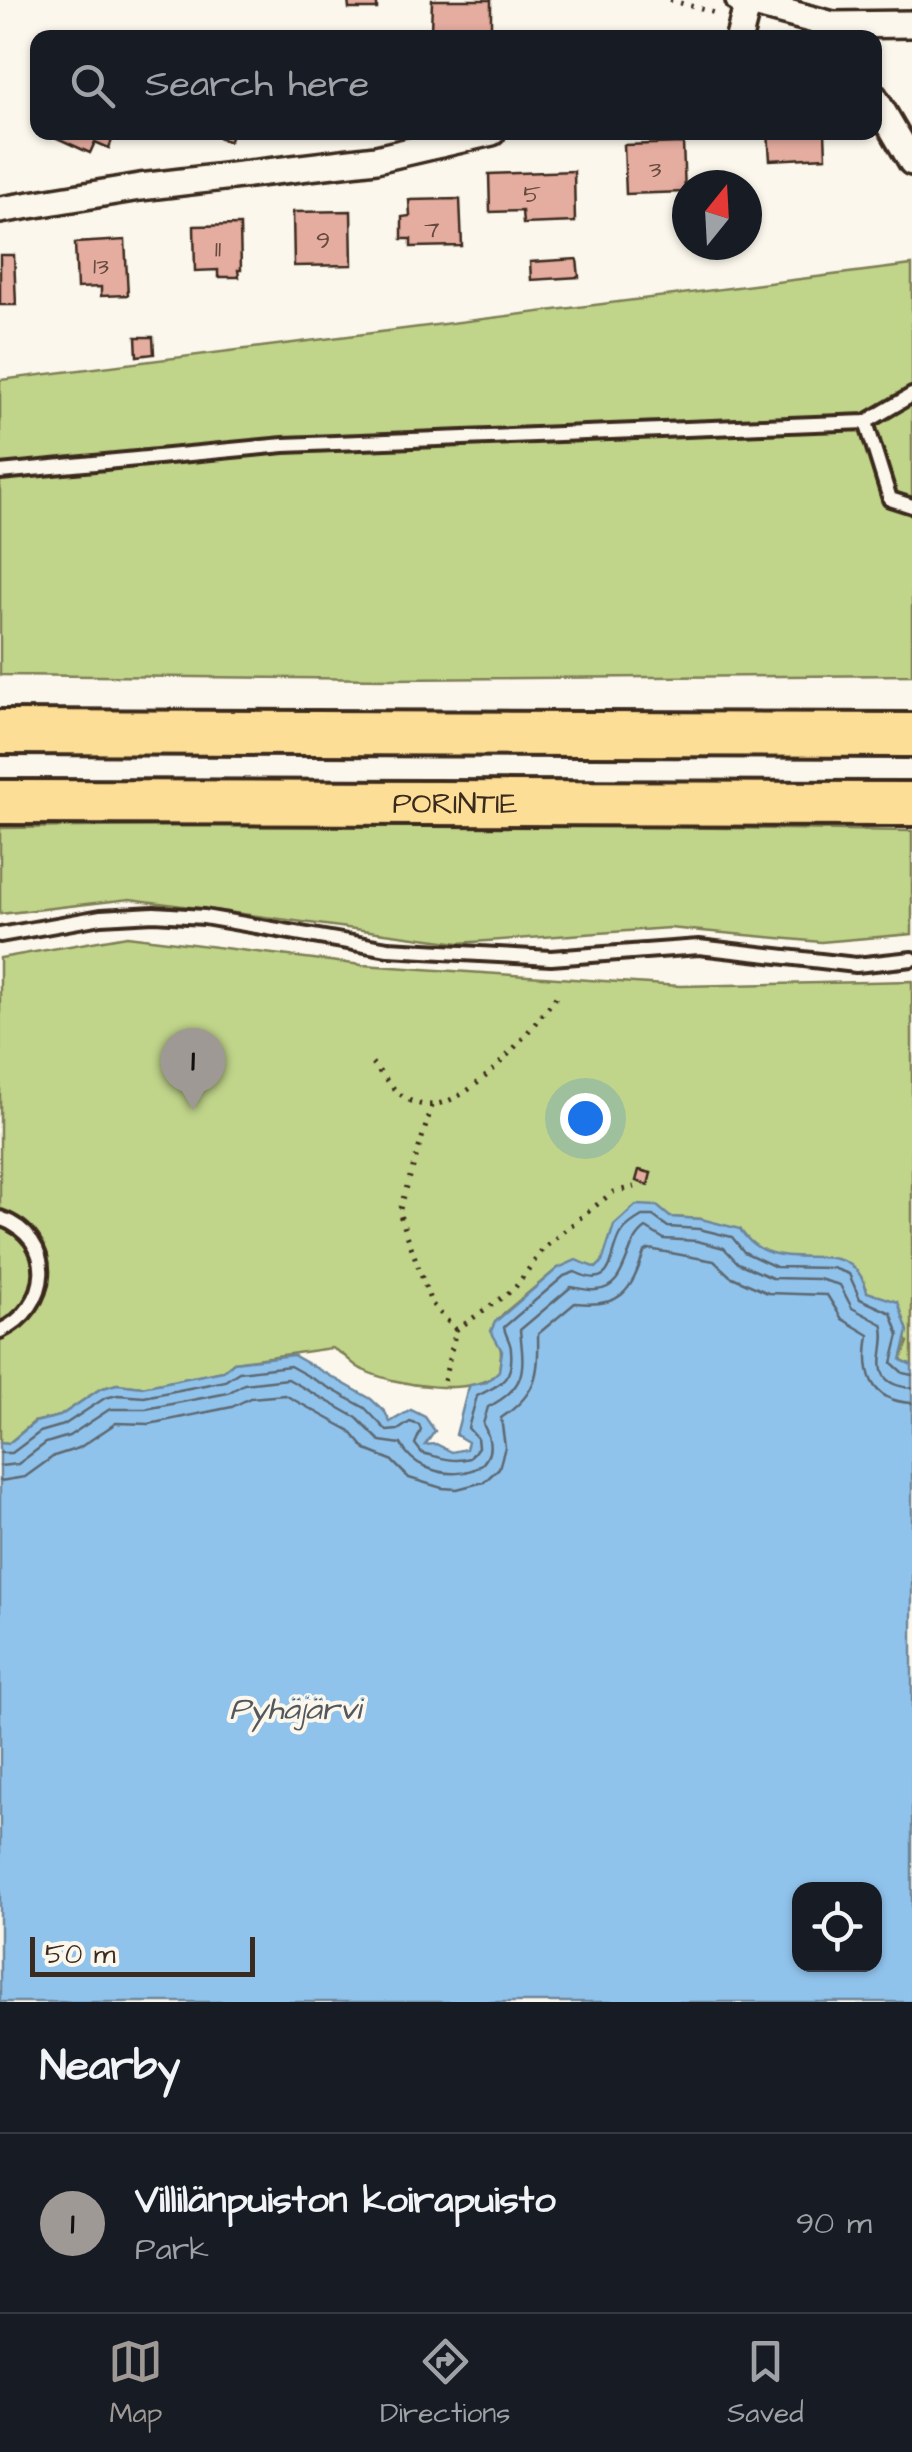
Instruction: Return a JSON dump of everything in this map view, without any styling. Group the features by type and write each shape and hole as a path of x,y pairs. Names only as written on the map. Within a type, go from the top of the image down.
{"highway":[{"path":"0,732 912,736"},
{"name":"PORINTIE","path":"0,802 912,804"}],"street":[{"path":"742,15 831,30"},
{"path":"848,30 912,24"},
{"path":"882,111 912,162"},
{"path":"0,210 140,187 376,158 456,140"}],"lane":[{"path":"0,472 284,445 866,422 912,396"},
{"path":"866,422 890,500 912,506"},
{"path":"0,936 101,917 154,914 204,917 388,949 551,958 699,947 856,965 912,960"},
{"path":"0,1218 26,1232 41,1261 42,1275 32,1305 22,1319 0,1331"}],"path":[{"path":"670,0 742,15"},
{"path":"372,1063 411,1101 432,1106 462,1094 503,1062 560,992"},
{"path":"432,1106 399,1212 431,1303 456,1330"},
{"path":"443,1385 456,1330 514,1289 544,1248 580,1218 613,1192 634,1188"}],"green space":[{"path":"912,265 912,675 390,679 0,675 0,380"},
{"path":"420,823 912,831 912,934 821,942 669,928 459,943 130,899 0,914 0,828"},
{"path":"127,936 362,965 680,986 912,981 912,1365 901,1360 908,1342 883,1299 867,1292 864,1281 797,1258 764,1252 701,1219 670,1217 596,1268 558,1268 503,1314 494,1330 501,1353 500,1371 489,1380 454,1387 413,1384 363,1370 331,1348 234,1362 223,1371 142,1387 117,1384 100,1389 60,1416 34,1422 8,1444 0,1443 0,958"}],"water":[{"name":"Pyhäjärvi","path":"636,1205 657,1206 670,1217 701,1219 740,1229 755,1245 773,1253 845,1262 858,1272 867,1292 898,1302 908,1331 901,1360 912,1365 912,2002 0,2002 0,1443 8,1444 35,1422 60,1416 100,1389 117,1384 142,1387 223,1371 234,1362 293,1355 371,1399 390,1422 411,1410 425,1417 435,1431 425,1445 436,1444 452,1452 466,1449 468,1442 456,1435 467,1392 470,1385 487,1382 499,1371 502,1351 491,1331 495,1322 558,1268 576,1260 596,1268 602,1262 614,1225"}],"building":[{"path":"348,0 377,0 377,9 349,9"},
{"path":"432,0 491,0 491,30 431,30"},
{"path":"62,140 112,140 109,148 95,142 90,153"},
{"path":"769,140 825,140 826,157 770,160"},
{"path":"683,143 684,170 672,170 672,192 626,194 624,145"},
{"path":"574,171 575,222 523,224 522,211 490,212 489,174"},
{"path":"460,199 462,246 411,247 411,239 402,239 402,217 410,216 409,200"},
{"path":"351,211 352,265 294,266 293,212"},
{"path":"240,225 239,277 218,277 218,270 195,271 194,226"},
{"path":"125,240 128,295 101,296 101,287 77,288 75,243"},
{"path":"0,255 14,255 16,305 0,305"},
{"path":"577,259 579,277 531,280 530,262"},
{"path":"136,337 153,337 154,354 137,356"},
{"path":"639,1170 651,1173 648,1185 636,1181"}],"place":[{"name":"Villilänpuiston koirapuisto","path":"193,1110"}]}
